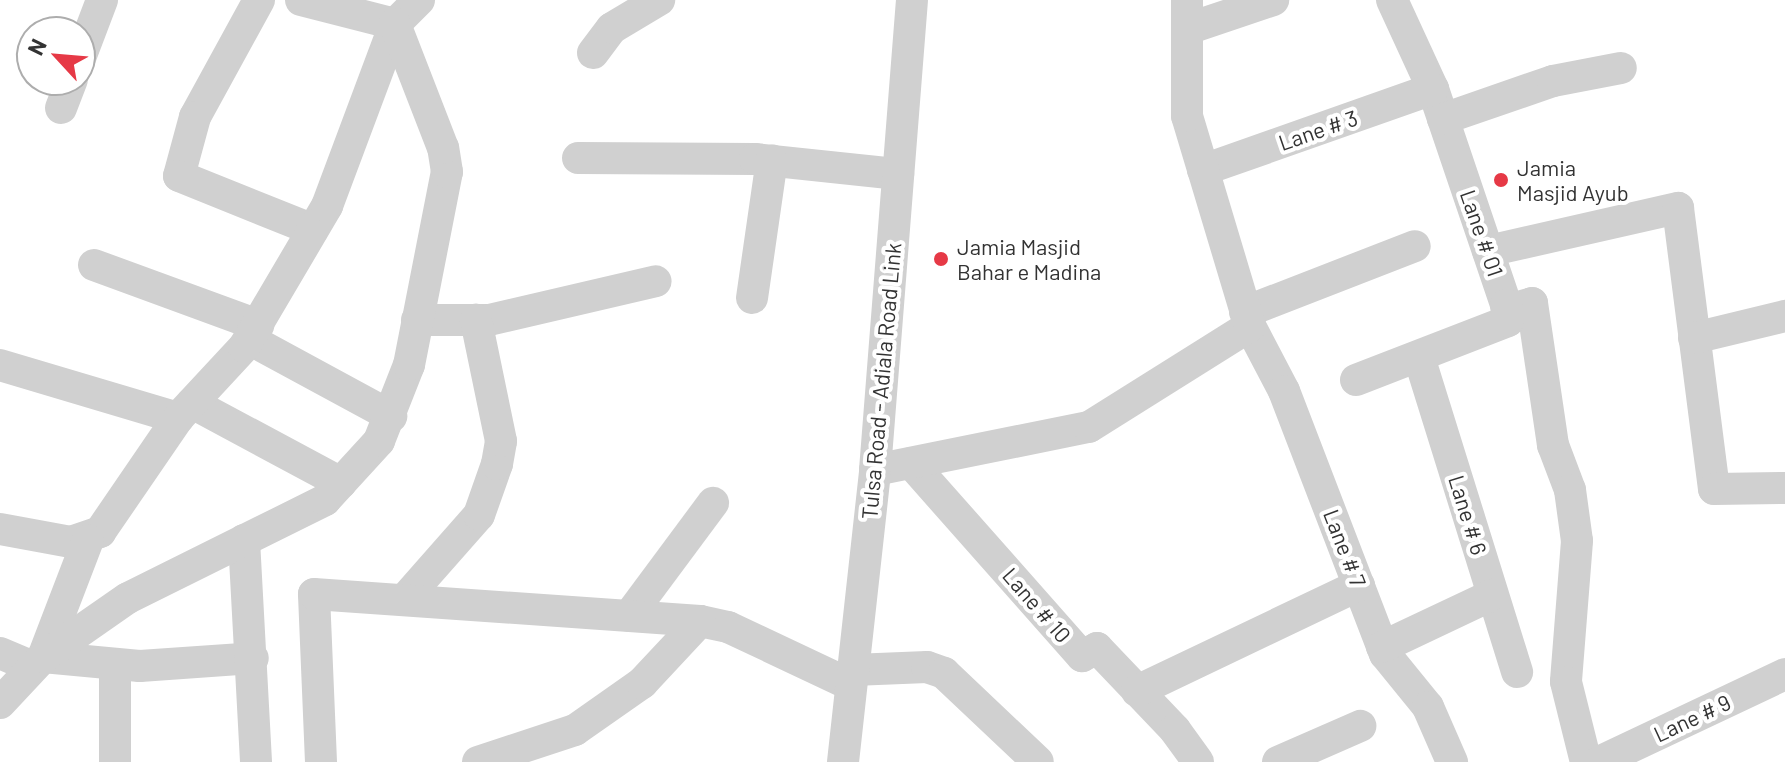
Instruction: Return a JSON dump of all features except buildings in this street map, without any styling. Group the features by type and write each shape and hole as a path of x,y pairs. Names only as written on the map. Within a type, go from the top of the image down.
{"street":[{"path":"259,0 195,117 179,176 313,230"},
{"path":"301,0 402,10"},
{"path":"593,53 612,28 659,0"},
{"name":"Tulsa Road - Adiala Road Link","path":"843,762 875,470 912,0"},
{"path":"1187,15 1273,0"},
{"name":"Lane # 01","path":"1392,0 1438,104 1508,310 1532,303 1553,445 1570,490 1577,541 1566,682 1599,761"},
{"path":"0,529 71,542 88,540 100,532 185,410 253,332 327,206 402,10"},
{"path":"0,703 38,662 128,598 325,500 379,441 391,416 417,320 447,172 443,148 402,10"},
{"name":"Lane # 7","path":"1187,15 1187,116 1248,319 1284,391 1382,647 1428,707 1452,762"},
{"name":"Lane # 3","path":"1203,170 1438,104 1621,68"},
{"path":"578,158 772,160 898,174"},
{"path":"752,298 772,160"},
{"path":"1488,251 1678,208 1714,489 1785,488"},
{"path":"875,470 1089,427 1248,319 1415,246"},
{"path":"94,265 253,332 391,416"},
{"path":"417,320 476,320 656,281"},
{"path":"1356,380 1508,321 1506,305"},
{"path":"1694,338 1785,316"},
{"path":"404,600 479,515 497,464 501,441 476,320"},
{"name":"Lane # 6","path":"1419,357 1517,672"},
{"path":"0,365 185,410 341,483"},
{"name":"Lane # 10","path":"911,463 1082,656 1097,648 1198,762"},
{"path":"629,616 713,503"},
{"path":"38,662 88,540"},
{"path":"244,540 253,658 256,762"},
{"path":"1137,691 1359,585"},
{"path":"321,762 314,594 700,621 728,627 852,677 927,667 944,673 1038,762"},
{"path":"1382,647 1492,595"},
{"path":"478,762 575,730 642,683 700,621"},
{"path":"0,653 38,662 115,664 253,658"},
{"path":"115,664 115,762"},
{"name":"Lane # 9","path":"1599,761 1785,674"},
{"path":"1278,762 1360,726"}],"place":[{"name":"Jamia Masjid Ayub","path":"1501,180"},
{"name":"Jamia Masjid Bahar e Madina","path":"941,259"}]}
